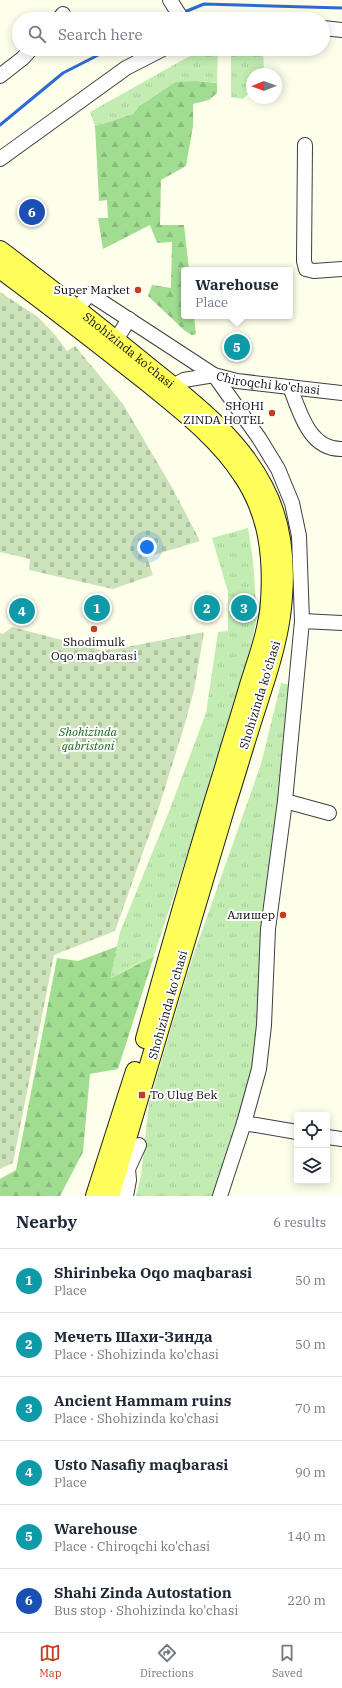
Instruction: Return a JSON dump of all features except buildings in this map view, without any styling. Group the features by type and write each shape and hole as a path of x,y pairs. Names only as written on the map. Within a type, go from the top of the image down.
{"main road":[{"name":"Shohizinda ko'chasi","path":"0,250 77,308 173,386 206,414 233,441 244,455 264,487 273,505 283,540 284,579 282,610 272,659 246,739 110,1196"},
{"name":"Shohizinda ko'chasi","path":"0,269 77,326 189,417 212,438 233,462 251,490 264,521 270,551 270,600 262,647 223,770 167,958 141,1054 96,1196"}],"street":[{"path":"170,0 177,12"},
{"path":"330,29 342,30"},
{"path":"0,76 25,56"},
{"path":"0,159 126,68 149,56"},
{"path":"305,145 304,261 306,269 314,271 342,269"},
{"path":"77,308 90,294 214,374 259,438 278,469 292,503 299,536 302,621 295,685 286,801 268,929 264,1025 259,1068 244,1123 220,1196"},
{"path":"116,340 129,319"},
{"name":"Chiroqchi ko'chasi","path":"173,386 184,380 214,374 237,381 342,393"},
{"path":"290,387 302,417 314,438 325,446 341,450"},
{"path":"302,621 342,623"},
{"path":"286,801 329,813"},
{"path":"244,1123 294,1131"},
{"path":"330,1137 342,1139"},
{"path":"126,1196 129,1180 128,1169 139,1145"}],"green space":[{"path":"218,56 217,83 199,81 175,82 139,106 133,114 95,126 90,112 188,57"},
{"path":"231,56 263,56 264,68 246,68 246,96 243,99 231,97"},
{"path":"187,80 217,83 217,93 209,100 193,104 193,126 186,166 161,180 160,225 184,225 189,267 181,267 181,319 194,319 196,334 192,335 185,331 148,296 152,285 171,288 172,242 157,243 150,225 103,249 98,218 108,218 107,200 99,201 95,126 133,114 139,106 175,82"},
{"path":"0,292 38,317 56,336 67,351 75,346 123,404 174,491 200,541 147,557 153,575 113,589 29,570 30,559 0,552"},
{"path":"248,528 253,561 257,616 251,645 198,821 154,956 110,978 120,932 168,814 206,713 218,632 228,631 228,592 212,538"},
{"name":"Shohizinda qabristoni","path":"12,627 101,650 116,649 204,632 194,690 186,720 159,807 115,931 54,955 13,1163 0,1169 0,633 3,634"},
{"path":"281,683 296,686 255,1059 216,1196 136,1196 141,1176 149,1103 190,965 261,764"},
{"path":"118,946 111,978 154,956 118,1069 90,1074 83,1152 60,1196 0,1196 0,1179 16,1170 57,958 78,961"}],"waterway":[{"path":"184,12 204,4 342,8"},
{"path":"0,125 63,73 96,56"}],"place":[{"name":"Shahi Zinda Autostation","path":"32,212"},
{"name":"Super Market","path":"138,290"},
{"name":"Warehouse","path":"237,347"},
{"name":"SHOHI ZINDA HOTEL","path":"272,413"},
{"name":"Shirinbeka Oqo maqbarasi","path":"97,608"},
{"name":"Мечеть Шахи-Зинда","path":"207,608"},
{"name":"Ancient Hammam ruins","path":"244,608"},
{"name":"Usto Nasafiy maqbarasi","path":"22,611"},
{"name":"Shodimulk Oqo maqbarasi","path":"94,629"},
{"name":"Алишер","path":"283,915"},
{"name":"To Ulug Bek","path":"142,1095"}]}
